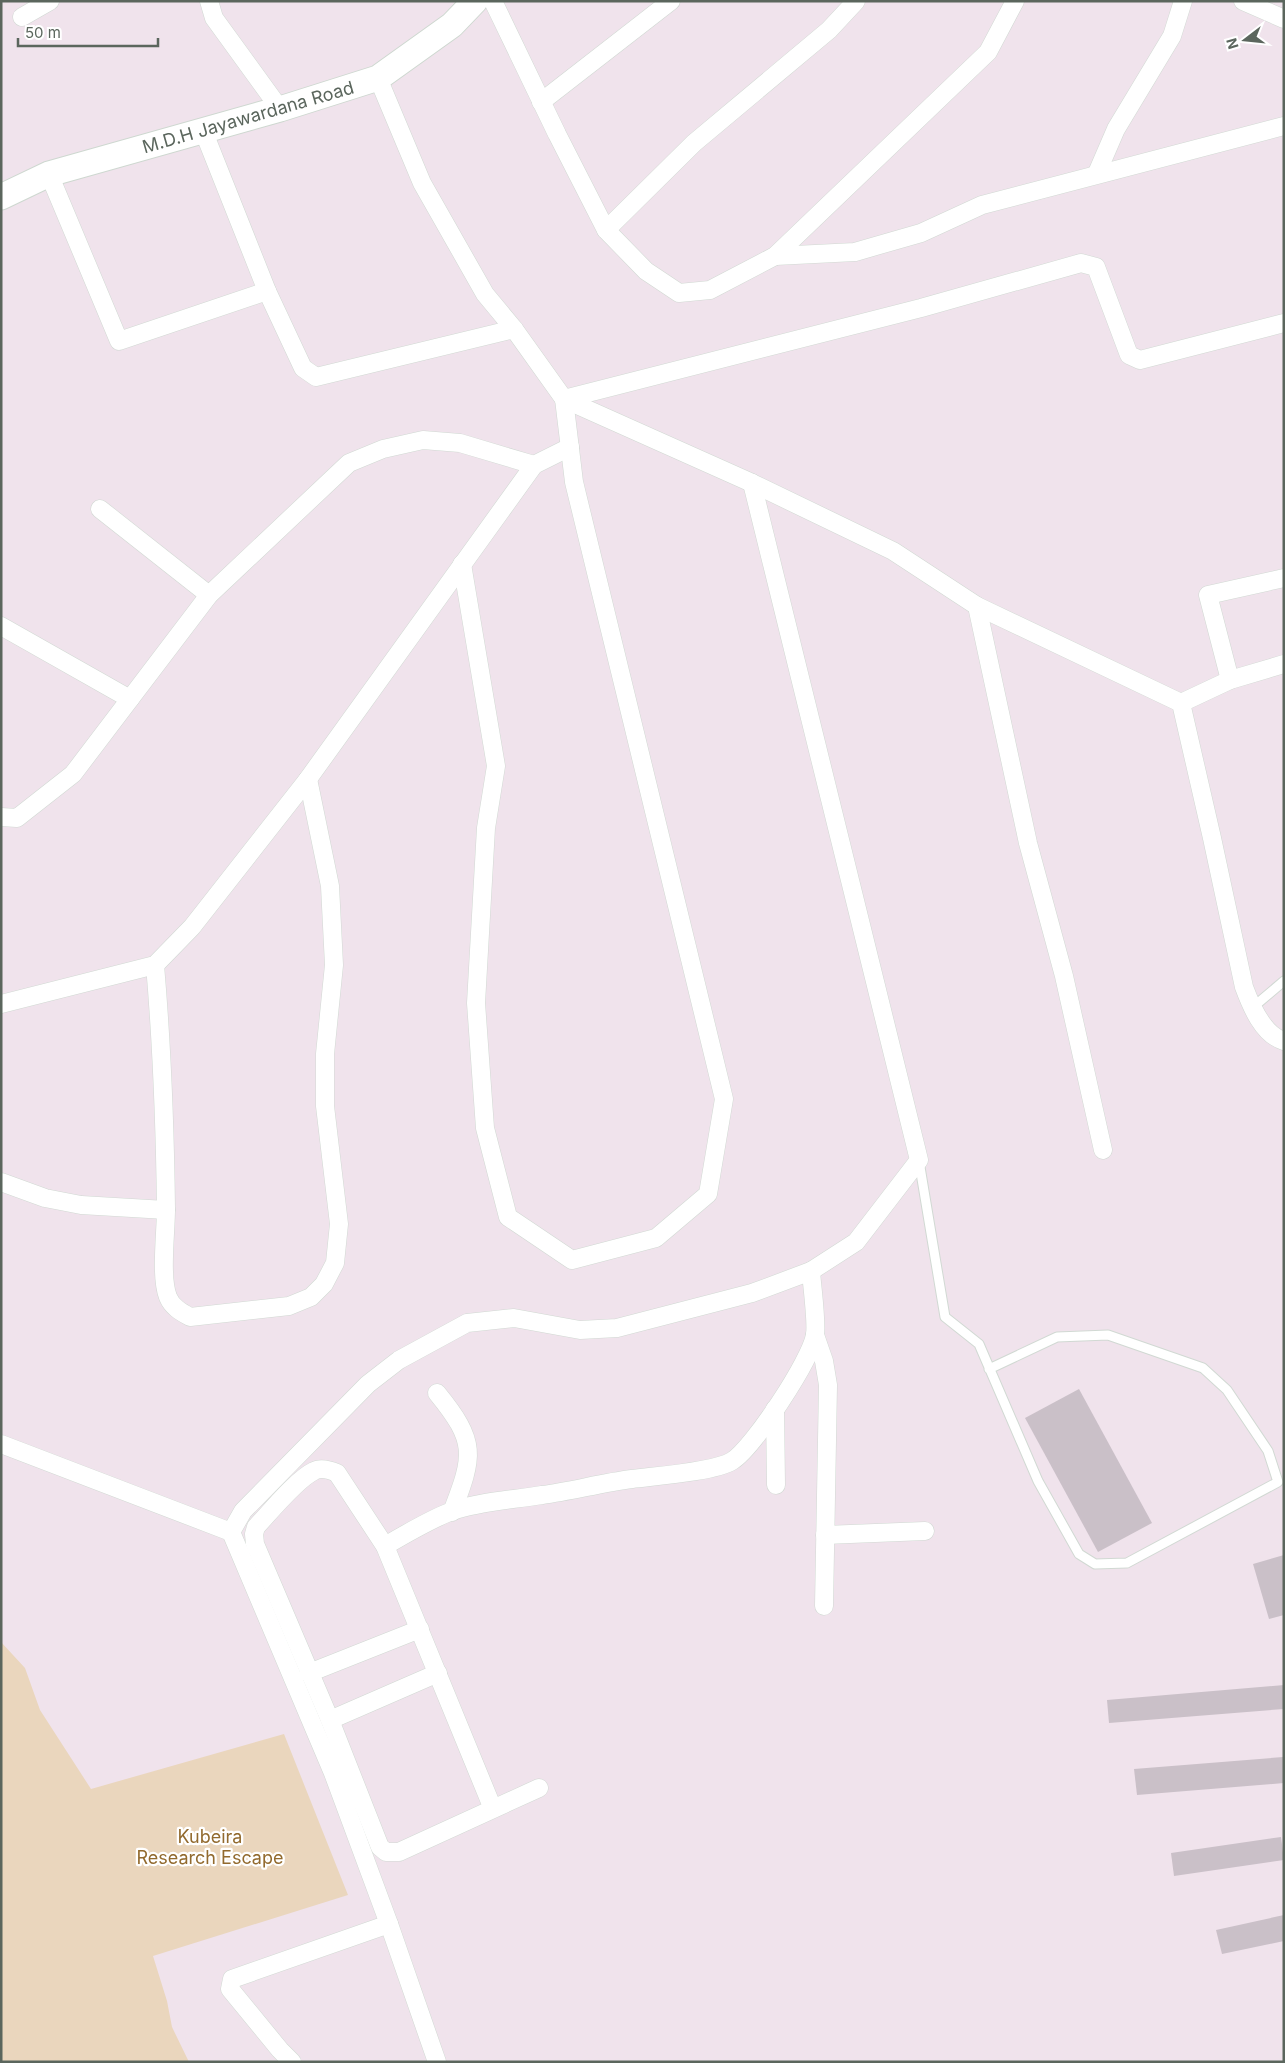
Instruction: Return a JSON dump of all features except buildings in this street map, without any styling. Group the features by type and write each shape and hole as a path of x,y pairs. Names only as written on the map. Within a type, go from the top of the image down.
{"street":[{"path":"22,17 50,1"},
{"path":"209,1 214,18 280,109"},
{"name":"M.D.H Jayawardana Road","path":"1,198 50,174 280,109 378,78 452,25 476,1"},
{"path":"493,1 541,102 606,230 646,271 679,293 710,290 775,256 988,52 1015,1"},
{"path":"541,102 671,1"},
{"path":"606,230 694,143 829,30 856,1"},
{"path":"1097,173 1116,129 1172,36 1184,1"},
{"path":"1242,1 1284,19"},
{"path":"378,78 422,183 485,294 514,329 564,399 576,492 724,1099 708,1194 656,1238 572,1260 508,1217 485,1128 476,1002 486,828 496,766 462,564"},
{"path":"775,256 855,252 921,233 982,205 1097,173 1284,126"},
{"path":"203,130 267,291 303,368 316,377 514,329"},
{"path":"50,174 119,341 267,291"},
{"path":"564,399 922,308 1081,263 1096,267 1129,355 1140,360 1284,323"},
{"path":"564,399 752,483 893,551 977,606 1181,703"},
{"path":"1,816 17,818 73,774 209,595 349,463 383,449 423,440 460,443 534,465"},
{"path":"1,1004 155,965 192,927 308,779 534,465 570,447"},
{"path":"231,1532 243,1510 368,1384 399,1360 467,1323 514,1318 580,1330 617,1328 752,1293 811,1271 856,1242 919,1160 752,483"},
{"path":"100,509 209,595"},
{"path":"1230,680 1208,595 1284,578"},
{"path":"977,606 1028,843 1064,976 1103,1150"},
{"path":"1,626 130,699"},
{"path":"1181,703 1230,680 1284,664"},
{"path":"1181,703 1244,987 1252,1008 1274,1039 1284,1041"},
{"path":"155,965 161,1030 166,1210 165,1285 168,1298 176,1309 190,1317 289,1306 311,1297 324,1284 335,1263 339,1224 325,1106 325,1054 334,964 330,886 308,779"},
{"path":"1,1182 46,1198 81,1205 166,1210"},
{"path":"811,1271 815,1335 824,1361 828,1385 824,1606"},
{"path":"385,1546 422,1525 452,1512 482,1503 543,1495 610,1482 712,1468 732,1461 745,1450 774,1409 808,1355 815,1335"},
{"path":"437,1393 457,1417 466,1438 469,1454 467,1473 452,1512"},
{"path":"774,1409 776,1485"},
{"path":"1,1444 231,1532 333,1773 389,1924 437,2062"},
{"path":"493,1809 385,1546 337,1473 328,1469 316,1470 305,1476 256,1527 254,1534 258,1552 330,1720 380,1846 386,1852 399,1852 539,1788"},
{"path":"825,1535 925,1531"},
{"path":"309,1673 420,1630"},
{"path":"330,1720 438,1673"},
{"path":"292,2062 230,1990 232,1979 389,1924"}],"lane":[{"path":"1252,1008 1284,981"},
{"path":"919,1160 945,1317 979,1344 989,1369 1038,1481 1079,1554 1095,1564 1127,1563 1278,1482 1268,1451 1227,1390 1203,1368 1108,1335 1057,1337 989,1369"}],"green space":[{"name":"Kubeira Research Escape","path":"1,1642 25,1668 40,1710 91,1789 284,1734 348,1895 153,1956 167,2001 172,2027 189,2062 1,2062"}]}
